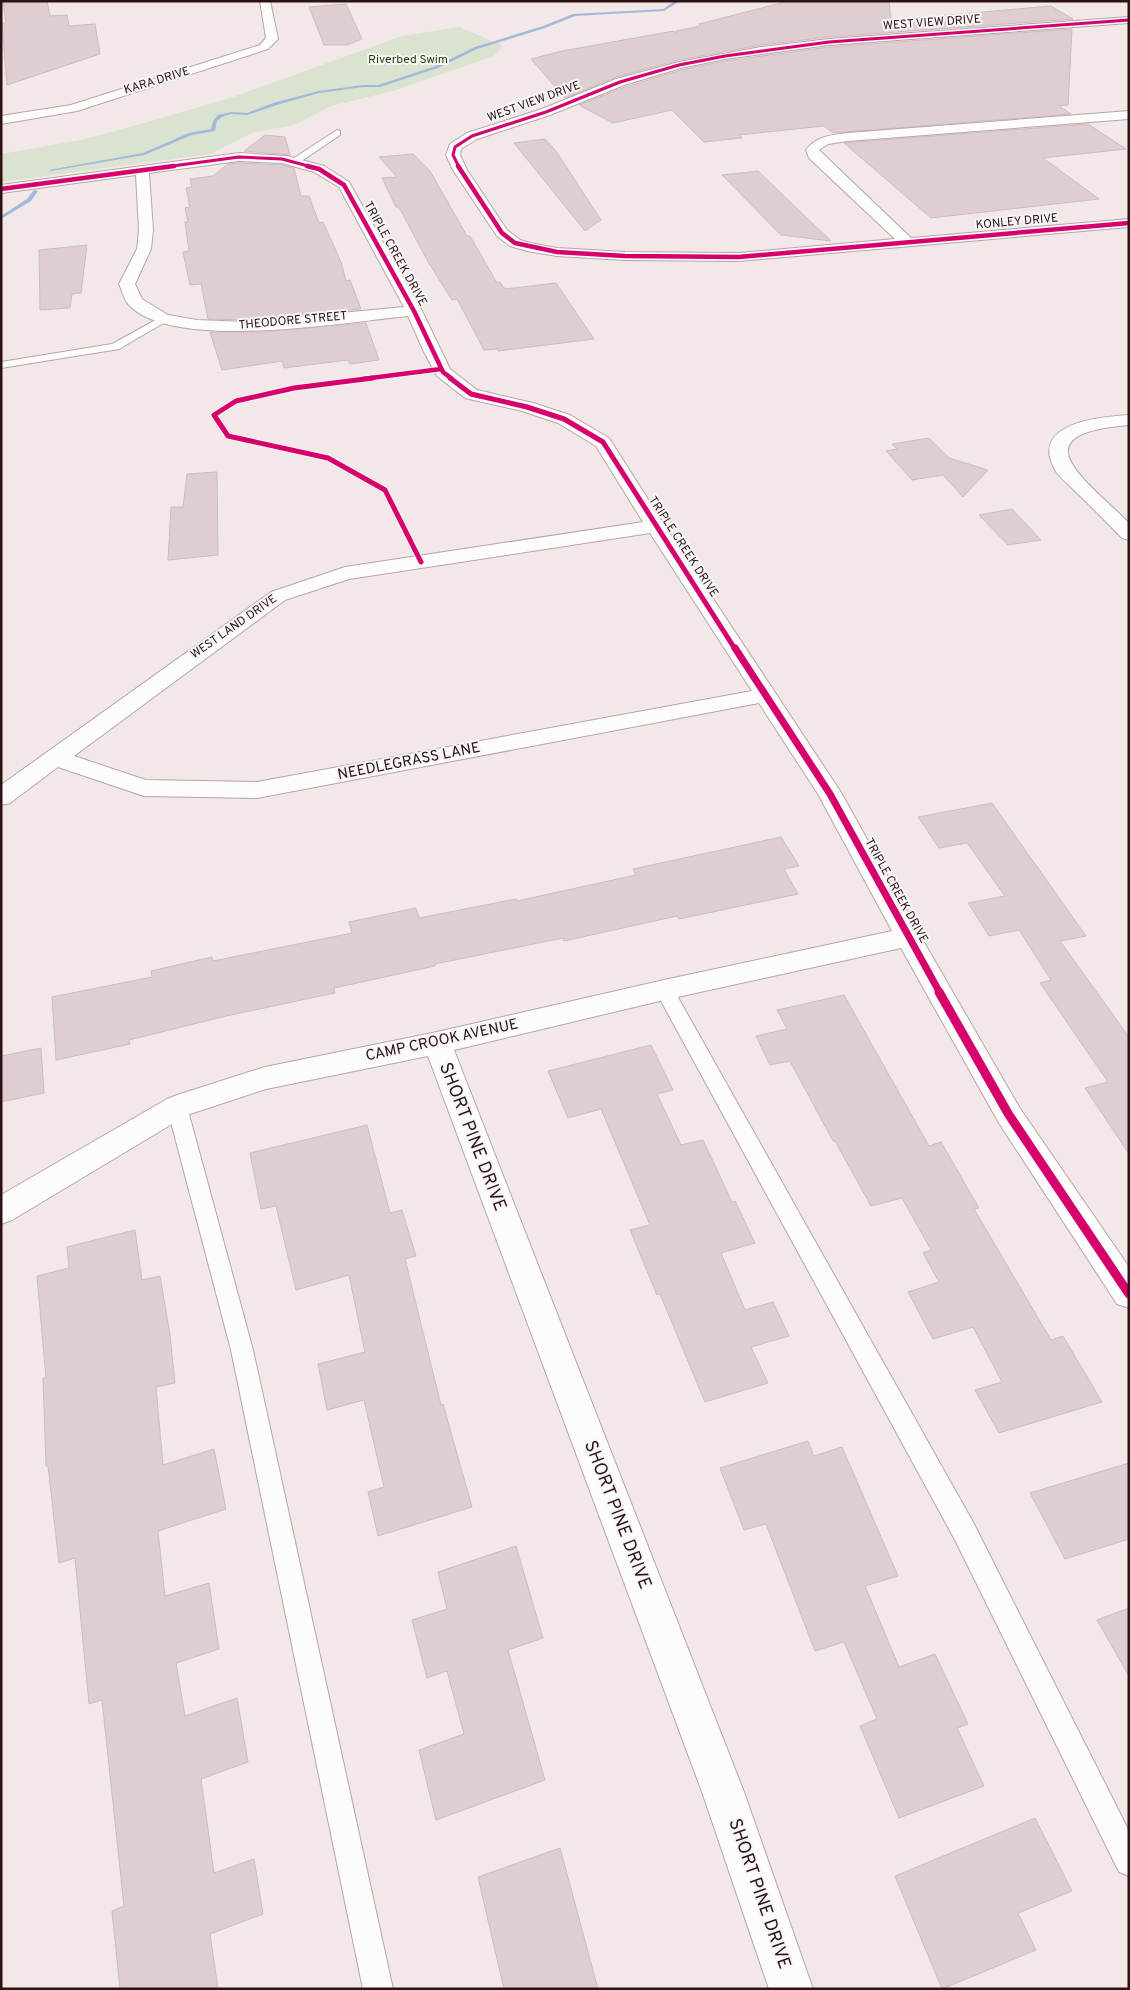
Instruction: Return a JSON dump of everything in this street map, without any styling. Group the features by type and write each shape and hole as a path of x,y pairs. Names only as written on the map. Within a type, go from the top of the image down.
{"street":[{"name":"KARA DRIVE","path":"1,120 73,108 264,47 272,39 265,1"},
{"name":"WEST VIEW DRIVE","path":"908,243 739,258 616,256 541,250 515,243 502,233 460,170 453,155 459,143 472,136 546,112 620,82 671,67 725,56 770,48 829,42 1129,20"},
{"path":"908,243 814,155 812,150 815,146 822,142 848,137 1129,115"},
{"name":"TRIPLE CREEK DRIVE","path":"1,189 239,157 282,159 294,162 319,169 344,184 414,311 443,372 471,394 527,407 564,420 603,442 655,526 830,794 908,937 1010,1115 1129,1294"},
{"name":"THEODORE STREET","path":"142,171 146,230 144,248 127,284 135,302 163,319 197,325 247,327 414,311"},
{"name":"KONLEY DRIVE","path":"908,243 1129,223"},
{"path":"1129,420 1095,424 1080,428 1068,433 1060,440 1056,449 1058,459 1064,469 1129,534"},
{"name":"WEST LAND DRIVE","path":"1,797 278,596 345,573 655,526"},
{"name":"NEEDLEGRASS LANE","path":"54,757 144,788 258,790 766,695"},
{"name":"CAMP CROOK AVENUE","path":"1,1211 177,1107 265,1078 437,1043 664,990 908,937"},
{"name":"SHORT PINE DRIVE","path":"437,1043 723,1792 791,1989"}],"lane":[{"path":"294,162 337,133"},
{"path":"1,365 115,347 163,319"},
{"path":"664,990 964,1531 1129,1862"},
{"path":"177,1107 242,1350 378,1989"}],"green space":[{"name":"Riverbed Swim","path":"460,27 503,46 494,56 393,91 331,106 294,125 252,133 210,154 1,182 1,154 81,140 155,120 233,97 402,36"}],"building":[{"path":"3,1 47,1 50,16 67,15 69,26 95,24 100,54 7,85 2,23 6,23"},
{"path":"789,1 889,1 891,20 1051,6 1073,19 829,37 761,45 679,60 616,77 565,98 531,59 562,51 674,31 676,33 676,31 700,26 699,24"},
{"path":"346,4 362,39 347,45 324,45 309,7"},
{"path":"1072,29 1068,105 1059,106 1071,114 833,133 824,126 739,135 742,138 704,142 672,110 613,123 579,105 625,87 681,70 725,61 829,47"},
{"path":"1088,124 1126,149 1043,158 1099,199 931,218 844,143"},
{"path":"265,135 285,137 290,155 244,151"},
{"path":"545,139 556,151 601,220 585,231 514,143"},
{"path":"413,154 430,171 467,236 470,236 497,283 500,282 505,289 556,283 594,339 498,351 497,349 484,350 457,299 452,300 427,260 399,207 396,207 382,178 397,177 379,157"},
{"path":"228,164 282,165 294,168 301,196 309,196 319,223 323,222 341,262 346,281 350,280 361,309 247,320 208,319 201,284 190,285 183,252 189,251 185,222 188,222 185,208 190,207 186,188 192,187 190,179 213,176"},
{"path":"758,171 831,241 781,235 722,175"},
{"path":"87,245 81,293 72,294 70,308 40,310 39,250"},
{"path":"366,323 379,360 350,364 348,360 284,368 282,361 222,370 210,332 262,332"},
{"path":"929,438 949,458 988,470 963,497 943,475 912,480 886,451 897,449 892,444"},
{"path":"217,472 218,555 168,560 171,507 183,507 187,474"},
{"path":"1012,509 1041,540 1008,545 979,515"},
{"path":"992,803 1086,936 1060,941 1129,1037 1129,1154 1085,1088 1108,1082 1040,983 1051,980 1019,930 989,936 968,903 1005,896 967,843 939,848 918,817"},
{"path":"781,837 799,866 784,869 798,894 679,919 677,916 564,941 563,938 435,964 435,966 334,988 335,993 226,1016 129,1040 130,1044 56,1060 52,997 152,977 151,971 212,957 213,961 352,933 349,922 416,908 419,918 516,899 517,901 636,875 633,869"},
{"path":"844,995 929,1146 941,1142 979,1208 974,1209 1051,1340 1063,1336 1102,1402 999,1433 975,1390 1002,1382 973,1327 933,1339 908,1292 939,1282 923,1253 931,1250 902,1198 871,1206 790,1061 770,1065 756,1036 787,1029 777,1010"},
{"path":"651,1045 673,1090 657,1094 681,1145 703,1140 732,1202 735,1201 755,1243 721,1253 745,1310 773,1302 789,1336 751,1347 768,1383 705,1402 660,1294 657,1295 630,1230 650,1225 601,1109 568,1118 548,1071"},
{"path":"41,1048 44,1093 1,1102 1,1056"},
{"path":"367,1125 390,1213 402,1210 416,1256 405,1259 441,1405 443,1404 472,1507 378,1536 368,1492 384,1487 364,1400 327,1410 318,1364 365,1352 349,1275 296,1290 276,1206 261,1209 250,1153"},
{"path":"135,1230 142,1280 160,1276 170,1335 175,1383 156,1387 163,1465 214,1449 226,1509 158,1531 165,1596 209,1583 219,1649 176,1663 185,1716 237,1698 248,1762 201,1779 214,1873 254,1859 263,1914 210,1934 218,1989 120,1989 112,1911 124,1906 102,1700 89,1704 75,1558 59,1563 48,1466 46,1466 43,1378 46,1378 37,1276 69,1268 67,1247"},
{"path":"808,1441 814,1456 842,1447 898,1576 865,1586 899,1667 935,1654 968,1724 957,1728 984,1786 899,1818 860,1726 877,1719 844,1642 815,1651 766,1524 744,1530 720,1468"},
{"path":"1129,1463 1129,1539 1065,1559 1030,1493"},
{"path":"516,1546 543,1638 508,1650 545,1780 436,1820 419,1750 464,1734 447,1671 427,1678 412,1620 447,1609 438,1572"},
{"path":"1129,1608 1129,1676 1097,1620"},
{"path":"1035,1818 1072,1891 1018,1913 1036,1950 942,1989 895,1876"},
{"path":"560,1848 598,1989 504,1989 478,1877"}],"waterway":[{"path":"51,170 144,154 191,134 213,130 215,121 220,116 231,113 247,114 319,92 363,86 378,86 437,67 476,48 544,27 574,15 664,10 678,1"},
{"path":"1,218 29,200 36,191"}],"cycle path":[{"path":"1129,20 829,42 761,50 679,65 620,82 546,112 472,136 455,147 453,155 460,170 502,233 515,243 557,252 625,256 739,257 1129,223"},
{"path":"1,189 239,157 282,159 319,169 344,185 414,311 443,372 471,394 527,407 564,419 603,442 655,526 830,794 908,937 1009,1115 1129,1294"},
{"path":"421,562 385,490 328,458 228,436 214,415 236,401 294,388 441,369"}]}
